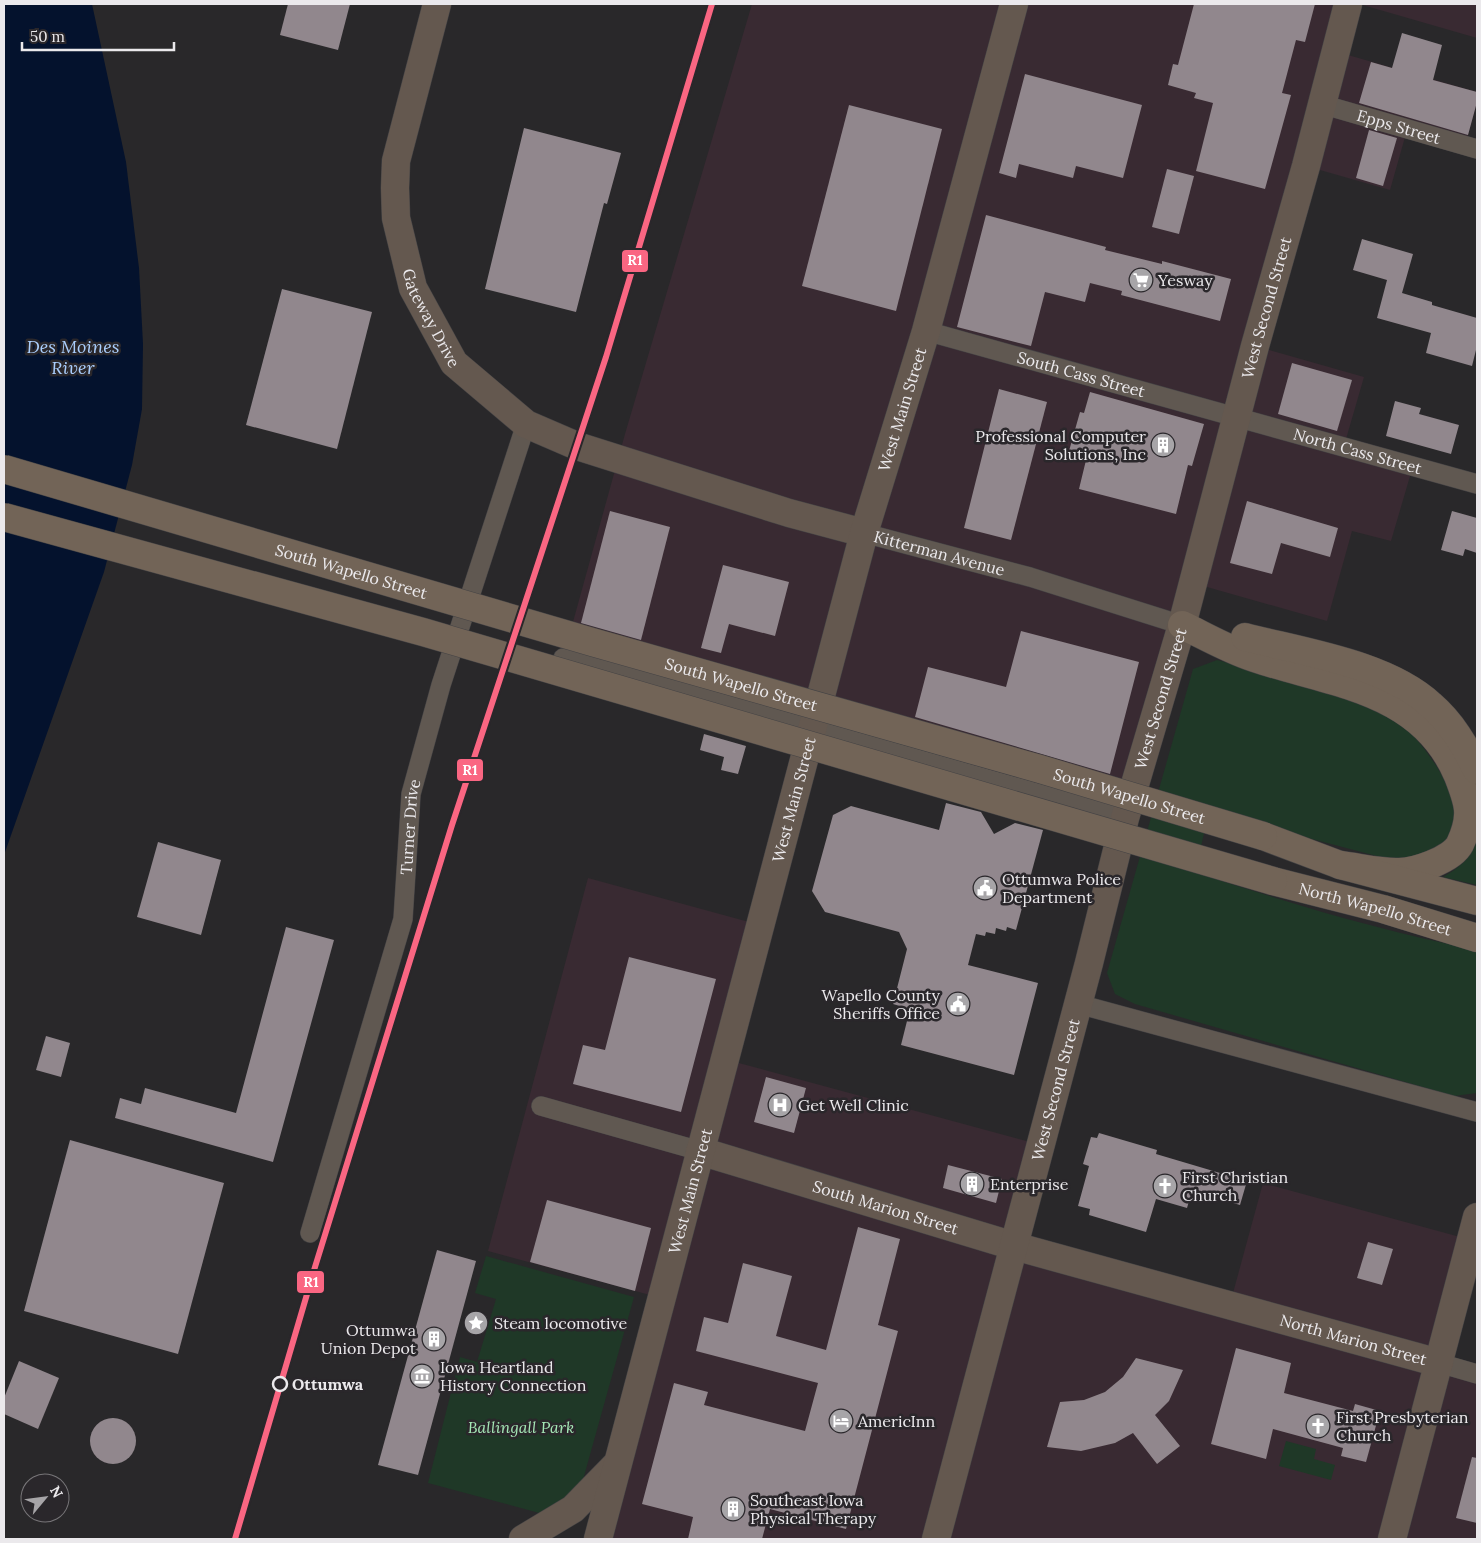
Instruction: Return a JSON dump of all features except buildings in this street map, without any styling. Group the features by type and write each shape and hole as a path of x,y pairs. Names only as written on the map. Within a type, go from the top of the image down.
{"highway":[{"name":"South Wapello Street","path":"4,469 592,642 1040,769 1263,836 1340,865 1477,901"},
{"name":"North Wapello Street","path":"4,517 432,635 1273,881 1383,909 1477,938"},
{"path":"1182,625 1239,635 1388,676 1430,704 1455,732 1477,770"},
{"path":"1182,625 1252,658 1365,689 1398,706 1432,734 1452,763 1467,799 1469,826 1458,848 1437,863 1398,873 1340,865"}],"main road":[{"name":"Gateway Drive","path":"437,4 396,161 396,218 413,288 454,363 526,424 590,452 695,484"},
{"name":"West Main Street","path":"598,1539 864,533 926,331 1014,4"},
{"name":"West Second Street","path":"936,1539 1078,1004 1125,818 1182,625 1348,4"},
{"name":"Kitterman Avenue","path":"695,484 789,513 864,533"},
{"name":"South Marion Street","path":"700,1151 1014,1246 1230,1304"},
{"path":"1392,1539 1477,1218"},
{"name":"North Marion Street","path":"1230,1304 1439,1363"},
{"path":"522,1539 573,1508 618,1464"}],"street":[{"name":"Epps Street","path":"1320,104 1477,150"},
{"name":"South Cass Street","path":"926,331 1238,416"},
{"name":"North Cass Street","path":"1238,416 1477,484"},
{"name":"Turner Drive","path":"310,1233 403,919 411,794 441,685 526,424"},
{"name":"Kitterman Avenue","path":"864,533 1030,577 1182,625"},
{"name":"South Wapello Street","path":"563,658 1125,818"},
{"path":"1078,1004 1477,1112"},
{"name":"South Marion Street","path":"541,1106 700,1151"},
{"name":"North Marion Street","path":"1439,1363 1477,1374"}],"shaded area":[{"path":"752,4 1348,4 1334,51 1477,92 1477,102 1467,139 1409,123 1390,190 1306,166 1255,346 1364,377 1344,446 1413,466 1391,541 1352,531 1327,621 1193,583 1125,818 563,658 625,434"},
{"path":"1359,4 1477,4 1477,38 1387,12"},
{"path":"588,878 760,925 724,1059 1041,1145 1014,1245 1230,1304 1263,1183 1471,1240 1439,1363 1477,1374 1477,1539 598,1539 661,1298 488,1251"}],"green space":[{"path":"1217,660 1288,677 1358,699 1405,726 1439,770 1453,802 1455,809 1454,822 1448,838 1442,845 1427,854 1419,857 1392,860 1209,812 1195,872 1335,915 1477,950 1477,1093 1454,1096 1135,1004 1115,994 1107,973 1193,669"},
{"path":"1477,839 1477,885 1443,877 1464,862 1472,852"},
{"name":"Ballingall Park","path":"486,1256 634,1297 581,1487 543,1514 428,1483 460,1357 477,1362 496,1299 475,1293"},
{"path":"1286,1441 1316,1449 1314,1459 1335,1465 1331,1480 1279,1466"}],"water":[{"name":"Des Moines River","path":"4,4 92,4 126,162 139,268 143,344 142,409 132,465 104,572 4,855"}],"transit line":[{"name":"R1","path":"235,1539 315,1267 452,825 606,357 712,4"}],"place":[{"name":"Yesway","path":"1141,280"},
{"name":"Professional Computer Solutions, Inc","path":"1163,445"},
{"name":"Ottumwa Police Department","path":"985,888"},
{"name":"Wapello County Sheriffs Office","path":"958,1004"},
{"name":"Get Well Clinic","path":"780,1105"},
{"name":"Enterprise","path":"972,1184"},
{"name":"First Christian Church","path":"1165,1186"},
{"name":"Steam locomotive","path":"476,1323"},
{"name":"Ottumwa Union Depot","path":"434,1339"},
{"name":"Iowa Heartland History Connection","path":"422,1376"},
{"name":"Ottumwa","path":"280,1384"},
{"name":"AmericInn","path":"841,1421"},
{"name":"First Presbyterian Church","path":"1318,1426"},
{"name":"Southeast Iowa Physical Therapy","path":"733,1509"}]}
